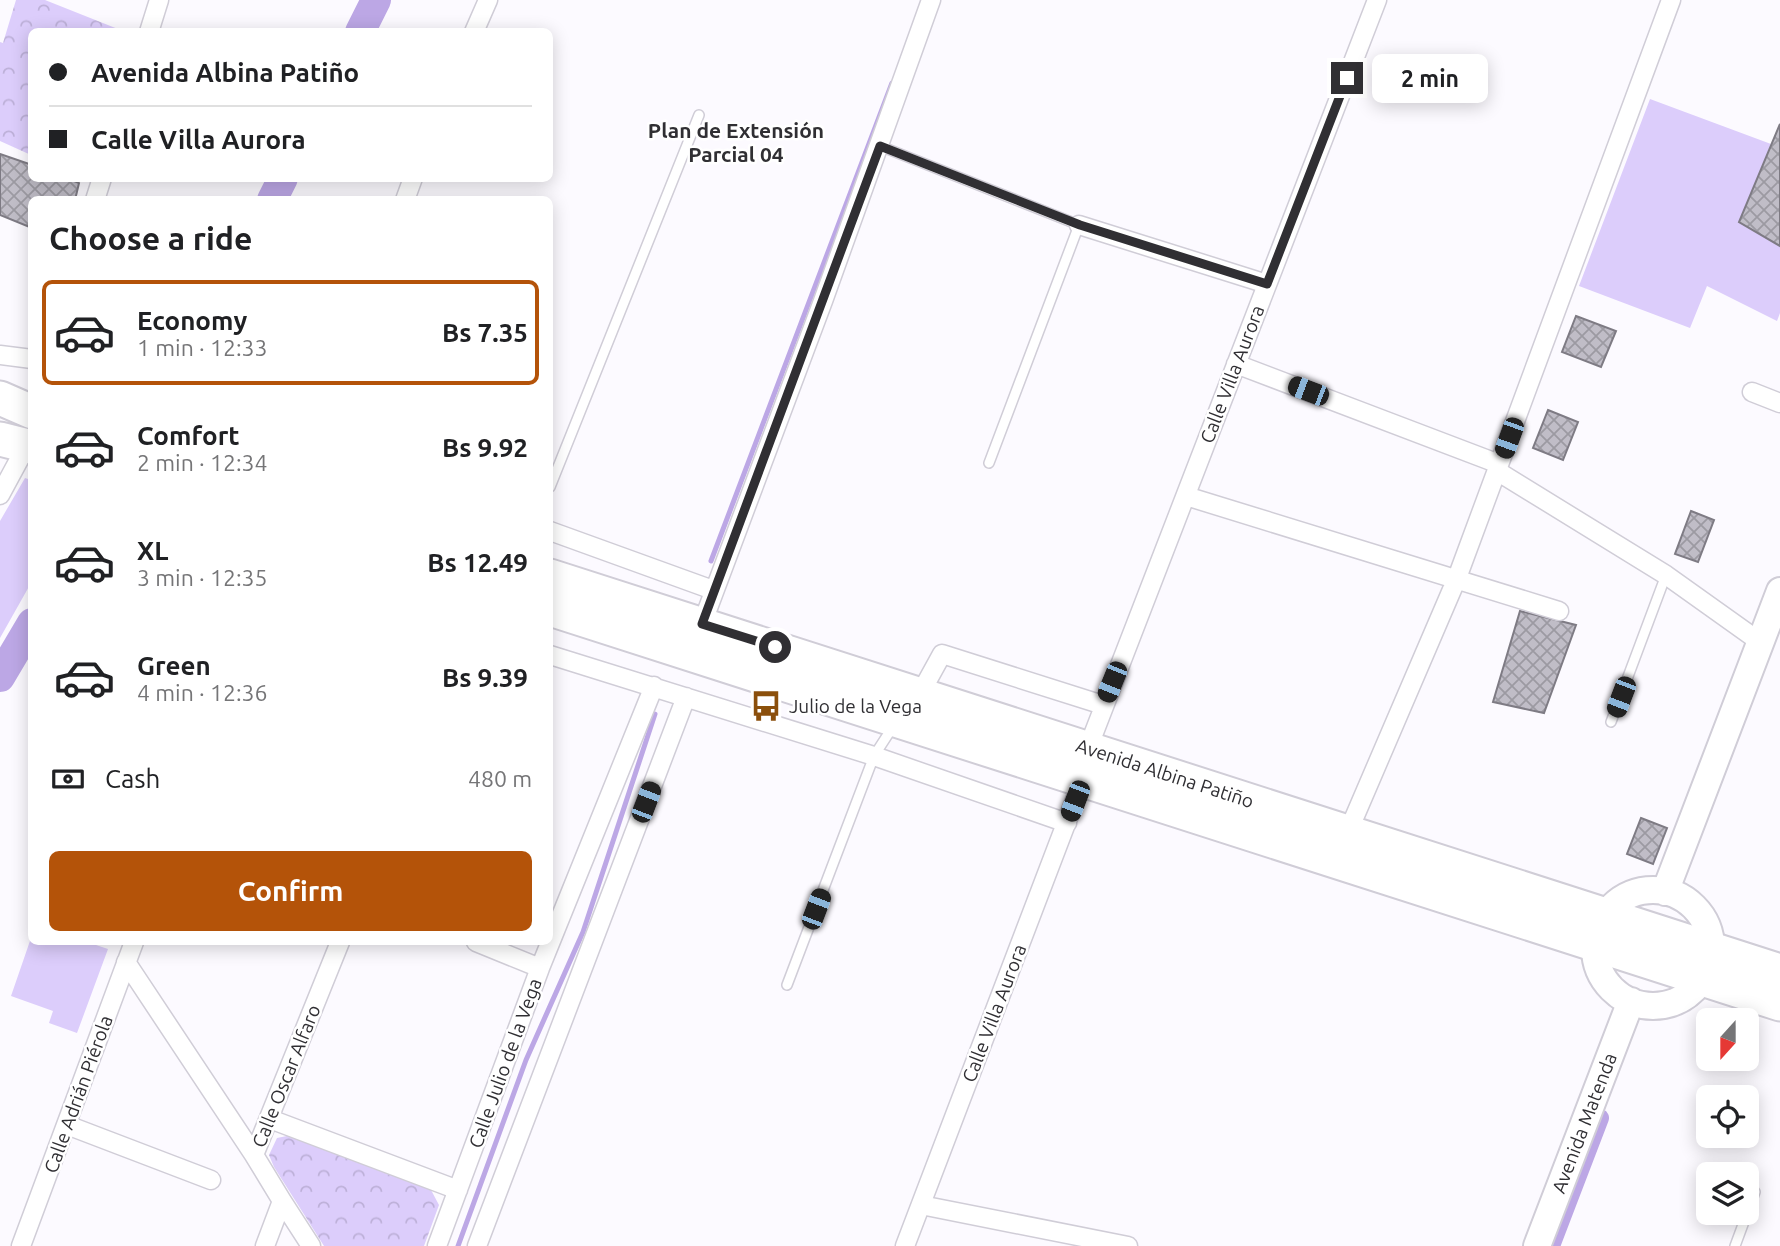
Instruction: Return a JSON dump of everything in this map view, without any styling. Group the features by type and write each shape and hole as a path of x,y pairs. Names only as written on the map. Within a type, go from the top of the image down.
{"highway":[{"path":"0,398 28,410"},
{"name":"Avenida Albina Patiño","path":"553,577 920,694 1086,764 1706,964 1780,1004"},
{"name":"Avenida Albina Patiño","path":"553,610 896,720 1086,764 1348,832 1600,930"},
{"name":"Avenida Albina Patiño","path":"1706,964 1780,971"}],"main road":[{"path":"1673,894 1770,639 1780,591"},
{"path":"1636,893 1673,894 1703,920 1706,964 1686,995 1668,1004 1647,1005 1631,1001 1606,982 1598,965 1600,930 1617,903 1636,893"},
{"name":"Avenida Matenda","path":"1537,1246 1631,1001"}],"street":[{"path":"150,28 159,0"},
{"path":"476,28 488,0"},
{"path":"702,624 880,146 931,0"},
{"name":"Calle Villa Aurora","path":"905,1246 1066,823 1103,705 1377,0"},
{"path":"1348,832 1457,579 1671,0"},
{"path":"1080,225 1267,284"},
{"path":"0,355 28,358"},
{"path":"1236,364 1498,468 1770,639"},
{"path":"1752,392 1780,403"},
{"path":"0,495 19,444"},
{"path":"1186,496 1559,611"},
{"path":"553,532 713,590"},
{"path":"920,694 942,654 1103,705"},
{"path":"553,657 874,756 1066,823"},
{"name":"Calle Julio de la Vega","path":"553,936 654,686"},
{"name":"Calle Julio de la Vega","path":"477,1246 686,697"},
{"name":"Calle Adrián Piérola","path":"21,1246 133,945"},
{"name":"Calle Oscar Alfaro","path":"311,1246 254,1155 339,945"},
{"path":"483,945 540,968"},
{"name":"Calle Julio de la Vega","path":"437,1246 549,945"},
{"path":"126,962 254,1155"},
{"path":"270,1119 458,1190"},
{"path":"67,1125 211,1180"},
{"path":"265,1246 282,1201"},
{"path":"921,1205 1128,1246"}],"lane":[{"path":"553,480 699,115"},
{"path":"880,146 1080,225 989,463"},
{"path":"1611,722 1666,575"},
{"path":"787,985 874,756 896,720"},
{"path":"1735,1246 1743,1225"}],"green space":[{"path":"16,0 45,0 115,28 28,28 28,154 0,141 0,42 3,43"},
{"path":"1650,99 1771,144 1739,222 1780,246 1780,313 1777,321 1707,286 1690,328 1579,286"},
{"path":"25,478 28,479 28,588 0,638 0,521"},
{"path":"29,945 96,945 108,949 77,1033 49,1023 53,1011 11,996"},
{"path":"277,1138 304,1138 431,1190 439,1205 424,1246 324,1246 269,1155"}],"building":[{"path":"1780,124 1780,246 1739,222"},
{"path":"0,154 28,164 28,182 79,183 76,196 28,196 28,226 0,215"},
{"path":"1576,316 1616,331 1601,367 1562,352"},
{"path":"1548,410 1578,422 1563,460 1533,448"},
{"path":"1691,511 1714,520 1698,562 1675,554"},
{"path":"1520,611 1576,625 1544,713 1493,702"},
{"path":"1641,818 1667,828 1653,864 1627,854"}],"waterway":[{"path":"362,28 376,0"},
{"path":"711,561 892,83"},
{"path":"274,196 281,182"},
{"path":"0,677 28,630"},
{"path":"458,1246 526,1060 583,932 655,714"},
{"path":"1551,1246 1600,1118"}],"place":[{"name":"Julio de la Vega","path":"766,706"}],"district":[{"name":"Plan de Extensión Parcial 04","path":"736,143"}],"route":[{"path":"775,647 702,624 880,146 1080,225 1267,284 1347,78"}]}
